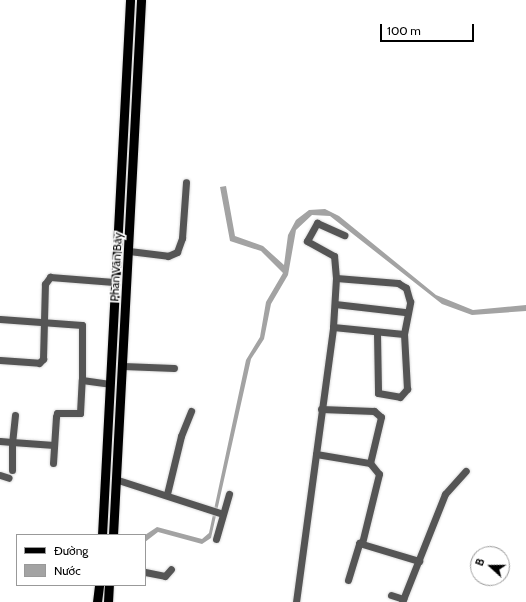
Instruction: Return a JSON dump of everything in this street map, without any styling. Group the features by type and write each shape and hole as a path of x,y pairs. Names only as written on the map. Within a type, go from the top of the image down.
{"main road":[{"name":"Phan Văn Bảy","path":"102,534 114,282 130,0"},
{"name":"Phan Văn Bảy","path":"114,534 118,480 121,384 141,0"},
{"path":"110,384 121,384"},
{"path":"97,602 98,586"},
{"path":"108,602 109,586"}],"street":[{"path":"129,251 168,256 178,252 182,238 186,182"},
{"path":"296,602 333,327 336,278 334,256 307,241 317,223 344,235"},
{"path":"0,360 39,363 43,359 45,284 50,277 114,282"},
{"path":"336,278 398,283 410,294 405,312 404,334 407,389 400,397 378,394 377,333"},
{"path":"335,304 405,312"},
{"path":"0,319 84,326 80,413 57,413 53,463"},
{"path":"333,327 377,333 404,334"},
{"path":"122,366 174,368"},
{"path":"82,380 110,384"},
{"path":"322,409 379,413 370,463"},
{"path":"167,494 181,436 191,411"},
{"path":"12,470 14,415"},
{"path":"0,441 54,445"},
{"path":"316,454 370,463 379,474 362,543"},
{"path":"391,595 402,600 445,494 466,471"},
{"path":"0,475 9,478"},
{"path":"118,480 167,494 219,513"},
{"path":"216,539 219,513 229,494"},
{"path":"348,580 357,545 362,543 419,561"},
{"path":"146,572 165,576 172,569"}],"water":[{"path":"226,186 235,236 263,246 284,265 288,235 296,220 309,210 325,209 339,216 436,295 473,310 526,305 526,311 472,315 442,304 330,216 312,215 296,230 288,275 271,304 264,339 251,359 211,538 202,544 158,532 146,541 146,534 157,527 202,539 209,533 246,360 260,337 266,302 283,273 261,251 230,241 220,187"}]}
